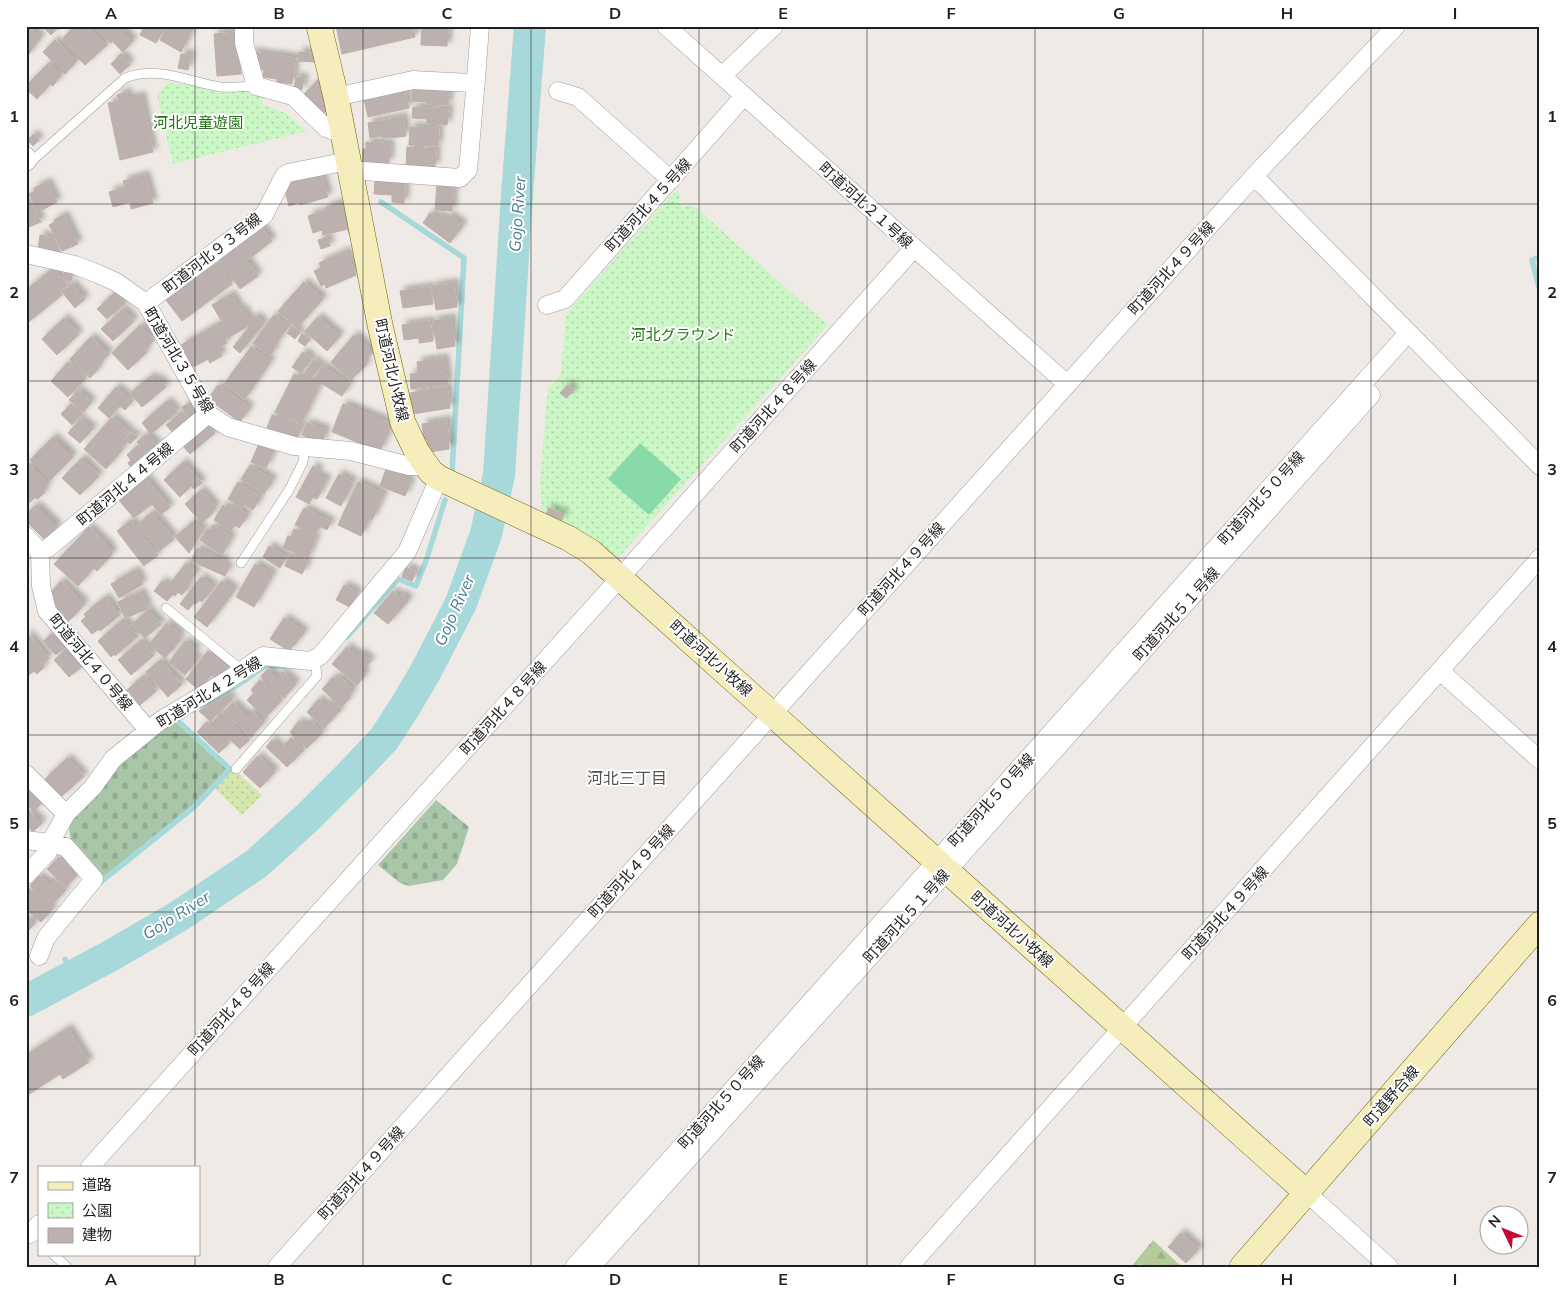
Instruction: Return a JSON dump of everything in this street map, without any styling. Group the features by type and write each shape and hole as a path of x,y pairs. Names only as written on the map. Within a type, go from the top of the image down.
{"street":[{"path":"244,26 244,43 251,74 256,86 293,96 326,128 343,134"},
{"name":"町道河北小牧線","path":"320,26 336,97 380,325 403,423 432,471 460,489 582,546 621,577 1307,1193"},
{"name":"町道河北９３号線","path":"146,303 264,215 284,176 288,174 349,166 460,178 468,170 480,26"},
{"name":"町道河北２１号線","path":"666,26 1066,384"},
{"path":"722,76 774,26"},
{"name":"町道河北４９号線","path":"278,1267 1066,384 1254,176 1396,26"},
{"path":"336,97 413,80 467,83 476,79"},
{"path":"558,91 578,97 671,180"},
{"name":"町道河北４５号線","path":"547,305 565,299 744,96"},
{"path":"1254,176 1540,466"},
{"name":"町道河北４８号線","path":"91,1166 914,248"},
{"name":"町道河北３５号線","path":"26,254 75,265 98,274 116,282 146,303 208,414 228,427 294,446 351,451 409,466 421,466 432,471"},
{"name":"町道河北５０号線","path":"574,1267 942,866 1408,333"},
{"name":"町道河北４４号線","path":"40,552 48,548 208,414"},
{"path":"315,659 407,552 432,471"},
{"path":"26,536 40,552"},
{"name":"町道河北４０号線","path":"40,552 41,586 47,611 148,730"},
{"name":"町道河北４９号線","path":"909,1267 1540,558"},
{"name":"町道河北４２号線","path":"26,875 48,852 50,843 66,814 93,787 113,759 160,721 243,671 263,656 310,661 315,659"},
{"path":"1440,671 1540,760"},
{"path":"26,774 66,814"},
{"path":"26,840 66,847 94,879 46,938 39,956"},
{"name":"町道河北５１号線","path":"591,1267 942,866"},
{"name":"町道野合線","path":"1242,1267 1540,924"},
{"path":"1307,1193 1389,1267"}],"lane":[{"path":"27,159 34,159 125,78 137,73 176,75 221,87 256,86"},
{"path":"242,563 289,490 303,462 305,447"},
{"path":"166,608 243,671"},
{"path":"236,769 317,676 315,659"},
{"path":"55,1256 67,1267"}],"green space":[{"name":"河北児童遊園","path":"168,82 218,93 260,90 265,92 261,104 285,113 307,131 173,164 157,95"},
{"name":"河北グラウンド","path":"676,190 680,194 680,206 694,206 828,325 619,557 612,558 542,517 540,481 548,389 561,375 566,314"},
{"path":"640,443 681,479 649,515 608,479"},
{"path":"174,720 227,769 192,806 101,879 71,842 68,823 115,765"},
{"path":"233,768 262,795 242,815 215,788"},
{"path":"436,800 469,827 457,864 443,880 409,886 400,883 378,865"},
{"path":"1153,1240 1182,1267 1143,1267 1139,1264 1137,1267 1131,1267"}],"building":[{"path":"26,26 41,37 26,58"},
{"path":"42,26 60,26 51,35"},
{"path":"74,26 88,26 107,45 85,65 62,42 63,38"},
{"path":"93,26 117,26 122,31 111,43"},
{"path":"144,26 166,26 156,43 140,35"},
{"path":"167,26 194,26 181,52 160,40"},
{"path":"336,26 413,26 415,37 342,54"},
{"path":"422,26 448,26 447,46 421,45"},
{"path":"123,31 133,41 123,52 113,42"},
{"path":"238,32 241,74 217,76 214,34"},
{"path":"55,40 77,61 65,74 43,52"},
{"path":"251,52 296,58 292,84 277,82 277,79 263,77 264,70 255,69"},
{"path":"299,52 314,53 314,62 298,61"},
{"path":"121,54 130,64 120,74 111,64"},
{"path":"181,54 191,55 188,70 178,68"},
{"path":"50,62 62,74 53,86 50,84 37,99 26,89 26,86"},
{"path":"296,77 304,78 302,90 294,88"},
{"path":"318,80 325,86 319,91 327,99 324,102 330,108 323,114 303,95"},
{"path":"412,89 449,90 448,105 412,101"},
{"path":"405,90 409,108 368,117 364,99"},
{"path":"127,92 128,99 141,96 153,152 120,160 108,103 119,101 117,95"},
{"path":"413,107 449,109 447,125 427,124 427,119 412,118"},
{"path":"403,117 406,136 370,138 368,123"},
{"path":"410,127 439,128 438,146 409,145"},
{"path":"34,134 39,140 33,146 27,140"},
{"path":"366,142 390,144 389,163 362,162 363,149 366,149"},
{"path":"407,147 436,149 435,167 406,165"},
{"path":"321,174 328,197 289,206 285,190 289,189 287,184"},
{"path":"145,175 153,203 131,209 130,202 113,207 109,192 125,188 123,181"},
{"path":"375,181 405,183 404,203 392,202 392,195 374,194"},
{"path":"47,182 57,202 38,212 29,194 35,191 34,188"},
{"path":"437,185 453,187 452,211 435,210"},
{"path":"28,197 41,222 26,228 26,198"},
{"path":"339,203 339,207 347,205 354,232 349,234 348,229 323,235 322,230 313,233 308,216 327,210 326,207"},
{"path":"430,213 438,218 440,215 446,220 449,215 463,225 450,243 423,223"},
{"path":"64,215 78,244 62,251 49,225"},
{"path":"261,226 272,241 249,259 237,244"},
{"path":"40,235 54,238 61,253 38,249"},
{"path":"327,237 330,246 321,249 318,240"},
{"path":"237,247 258,276 240,289 219,260"},
{"path":"346,251 356,275 326,288 325,284 321,286 314,271 321,268 319,263"},
{"path":"217,263 232,284 182,321 166,300"},
{"path":"53,268 67,285 59,292 62,295 26,324 26,290"},
{"path":"65,270 73,272 71,281 63,279"},
{"path":"304,282 323,299 297,328 278,311"},
{"path":"454,283 457,307 436,310 432,286"},
{"path":"72,284 85,299 75,308 62,292"},
{"path":"430,287 433,304 403,308 400,291"},
{"path":"115,292 125,303 107,319 97,309"},
{"path":"231,294 240,310 221,320 212,305"},
{"path":"123,309 134,321 113,341 101,329"},
{"path":"243,309 252,324 224,340 227,343 218,348 222,356 210,363 208,359 193,367 181,345"},
{"path":"274,315 289,326 273,348 275,349 270,356 253,343"},
{"path":"255,316 264,323 240,353 233,347 253,322 251,320"},
{"path":"318,317 340,336 327,351 305,331"},
{"path":"64,318 79,334 57,355 42,339"},
{"path":"451,318 455,346 437,349 433,321"},
{"path":"430,321 433,341 419,343 419,338 404,340 402,325"},
{"path":"140,325 154,340 144,350 147,352 128,370 112,353"},
{"path":"292,326 300,332 295,339 287,333"},
{"path":"302,334 310,340 305,346 298,341"},
{"path":"354,335 373,352 364,361 367,364 351,380 331,362"},
{"path":"91,337 109,354 90,378 70,359"},
{"path":"251,347 271,361 245,399 224,384"},
{"path":"303,352 312,358 301,373 292,367"},
{"path":"444,358 448,384 411,389 410,374 418,373 417,362"},
{"path":"314,360 321,366 310,380 303,375"},
{"path":"68,362 86,378 68,397 51,381"},
{"path":"323,366 350,384 342,396 314,379"},
{"path":"294,374 319,386 301,424 275,412"},
{"path":"151,376 155,381 158,378 166,387 142,407 130,393"},
{"path":"218,385 250,408 240,422 208,399"},
{"path":"568,385 574,390 566,398 560,393"},
{"path":"116,387 133,401 125,410 120,406 109,418 98,408"},
{"path":"447,387 450,408 413,414 410,393"},
{"path":"78,390 92,402 83,412 69,400"},
{"path":"167,401 177,412 151,434 142,423"},
{"path":"193,401 199,413 189,418 182,407"},
{"path":"71,404 82,414 72,425 61,414"},
{"path":"343,404 392,424 380,451 332,432"},
{"path":"182,412 189,421 174,434 166,425"},
{"path":"272,415 302,426 297,440 267,428"},
{"path":"112,417 130,432 123,440 126,443 121,447 123,449 106,469 84,449"},
{"path":"80,419 93,429 80,443 68,433"},
{"path":"447,420 449,449 429,452 427,440 424,440 422,424"},
{"path":"206,423 215,433 190,454 182,445"},
{"path":"307,423 326,430 322,443 302,435"},
{"path":"131,433 137,437 130,444 125,440"},
{"path":"146,434 158,445 149,454 137,442"},
{"path":"53,437 73,457 50,480 30,460"},
{"path":"259,444 274,450 266,468 251,462"},
{"path":"138,445 147,455 132,469 128,463 131,460 127,455"},
{"path":"82,458 99,476 80,495 62,478"},
{"path":"28,462 49,483 43,489 45,492 38,499 35,497 26,506 26,464"},
{"path":"183,462 202,483 194,489 191,486 180,497 164,480"},
{"path":"250,465 273,480 264,494 241,479"},
{"path":"313,466 319,470 316,474 327,480 317,499 313,497 309,504 296,497"},
{"path":"386,469 402,475 401,478 411,481 405,496 380,486"},
{"path":"339,474 353,482 341,506 326,498"},
{"path":"145,477 170,507 161,515 152,504 134,518 118,499"},
{"path":"238,482 261,497 253,510 244,504 242,508 228,499"},
{"path":"358,482 384,494 372,520 369,519 361,536 338,525"},
{"path":"201,490 216,507 212,511 213,513 202,523 185,504"},
{"path":"231,504 248,515 239,528 235,525 231,531 214,520 223,505 228,509"},
{"path":"36,505 58,527 45,540 26,521 26,514"},
{"path":"304,508 331,522 327,530 319,526 315,535 295,525"},
{"path":"549,508 564,514 562,520 546,514"},
{"path":"152,512 174,539 160,551 138,524"},
{"path":"131,520 158,555 144,566 117,531"},
{"path":"195,520 203,530 189,553 175,537"},
{"path":"213,525 232,537 222,555 200,540 208,529 210,531"},
{"path":"89,527 110,547 113,553 97,571 94,568 78,586 54,564"},
{"path":"294,529 316,538 308,558 283,548 288,536 291,537"},
{"path":"269,546 287,557 280,568 263,557"},
{"path":"197,548 225,561 224,565 229,568 225,576 191,561"},
{"path":"290,554 308,562 302,574 285,566"},
{"path":"186,563 197,572 182,595 178,592 175,596 173,594 167,601 154,591 162,581 168,586"},
{"path":"255,564 273,574 254,607 236,597"},
{"path":"406,567 416,572 412,581 402,577"},
{"path":"135,570 143,584 119,598 111,584"},
{"path":"201,577 214,587 202,602 200,600 196,604 194,603 188,610 180,604"},
{"path":"61,581 85,604 69,621 55,608 57,606 51,600 55,597 50,593"},
{"path":"222,581 235,590 207,627 194,617"},
{"path":"344,585 358,593 350,607 336,600"},
{"path":"393,591 400,597 402,594 409,600 388,624 374,613"},
{"path":"141,592 148,609 125,618 118,602"},
{"path":"105,597 120,615 100,631 99,629 92,634 81,621 86,617 84,614"},
{"path":"148,610 161,624 145,638 132,624"},
{"path":"284,618 305,632 289,651 270,639"},
{"path":"123,619 138,636 115,656 114,654 111,657 98,641"},
{"path":"167,623 181,635 178,639 180,641 165,658 149,644"},
{"path":"53,633 65,647 56,655 43,641"},
{"path":"28,634 49,658 42,664 44,667 37,674 34,671 26,677 26,636"},
{"path":"141,640 154,655 131,675 118,660"},
{"path":"185,641 197,650 192,655 198,659 185,675 169,662"},
{"path":"347,647 358,656 361,653 371,661 362,670 366,674 357,685 332,664"},
{"path":"67,648 83,666 69,677 54,660"},
{"path":"208,651 229,669 222,678 218,675 215,678 212,675 199,690 186,679"},
{"path":"160,660 182,684 168,697 146,672"},
{"path":"268,669 277,678 283,672 296,684 284,698 261,676"},
{"path":"144,675 156,691 140,705 127,690"},
{"path":"339,676 354,690 348,697 350,698 341,707 322,689 333,677 336,679"},
{"path":"260,680 282,700 265,718 247,700 254,693 251,690"},
{"path":"228,695 232,699 210,721 199,711"},
{"path":"319,699 326,706 330,701 341,710 324,728 307,712"},
{"path":"233,703 247,716 252,711 264,722 251,737 224,712"},
{"path":"221,713 249,740 240,749 212,723"},
{"path":"310,720 323,732 307,748 290,732 299,721 304,726"},
{"path":"207,722 229,743 219,753 197,732"},
{"path":"291,738 304,750 287,767 266,747 272,740 281,749"},
{"path":"258,756 275,772 260,788 243,772"},
{"path":"67,758 84,776 61,797 44,780"},
{"path":"26,782 44,800 34,811 26,803"},
{"path":"26,808 42,823 33,832 29,828 26,831"},
{"path":"59,857 66,863 68,861 80,872 66,887 47,869"},
{"path":"39,876 49,884 54,879 66,890 52,905 30,886"},
{"path":"29,888 53,909 41,922 26,909 28,905 26,904 26,891"},
{"path":"26,914 35,923 26,933"},
{"path":"68,1028 89,1062 63,1079 60,1074 26,1096 26,1055"},
{"path":"1181,1233 1199,1249 1186,1263 1168,1247"}],"waterway":[{"name":"Gojo River","path":"26,1001 179,916 256,864 307,818 384,739 426,671 461,603 486,534 499,475 530,26"},
{"path":"381,202 464,258 452,473"},
{"path":"1540,257 1532,260 1540,291"},
{"path":"347,637 398,579 416,586 445,500"},
{"path":"201,706 244,681 266,665 285,667"},
{"path":"97,885 194,807 230,769 177,720 182,717"},
{"path":"65,959 72,976"}],"district":[{"name":"河北三丁目","path":"627,778"}]}
